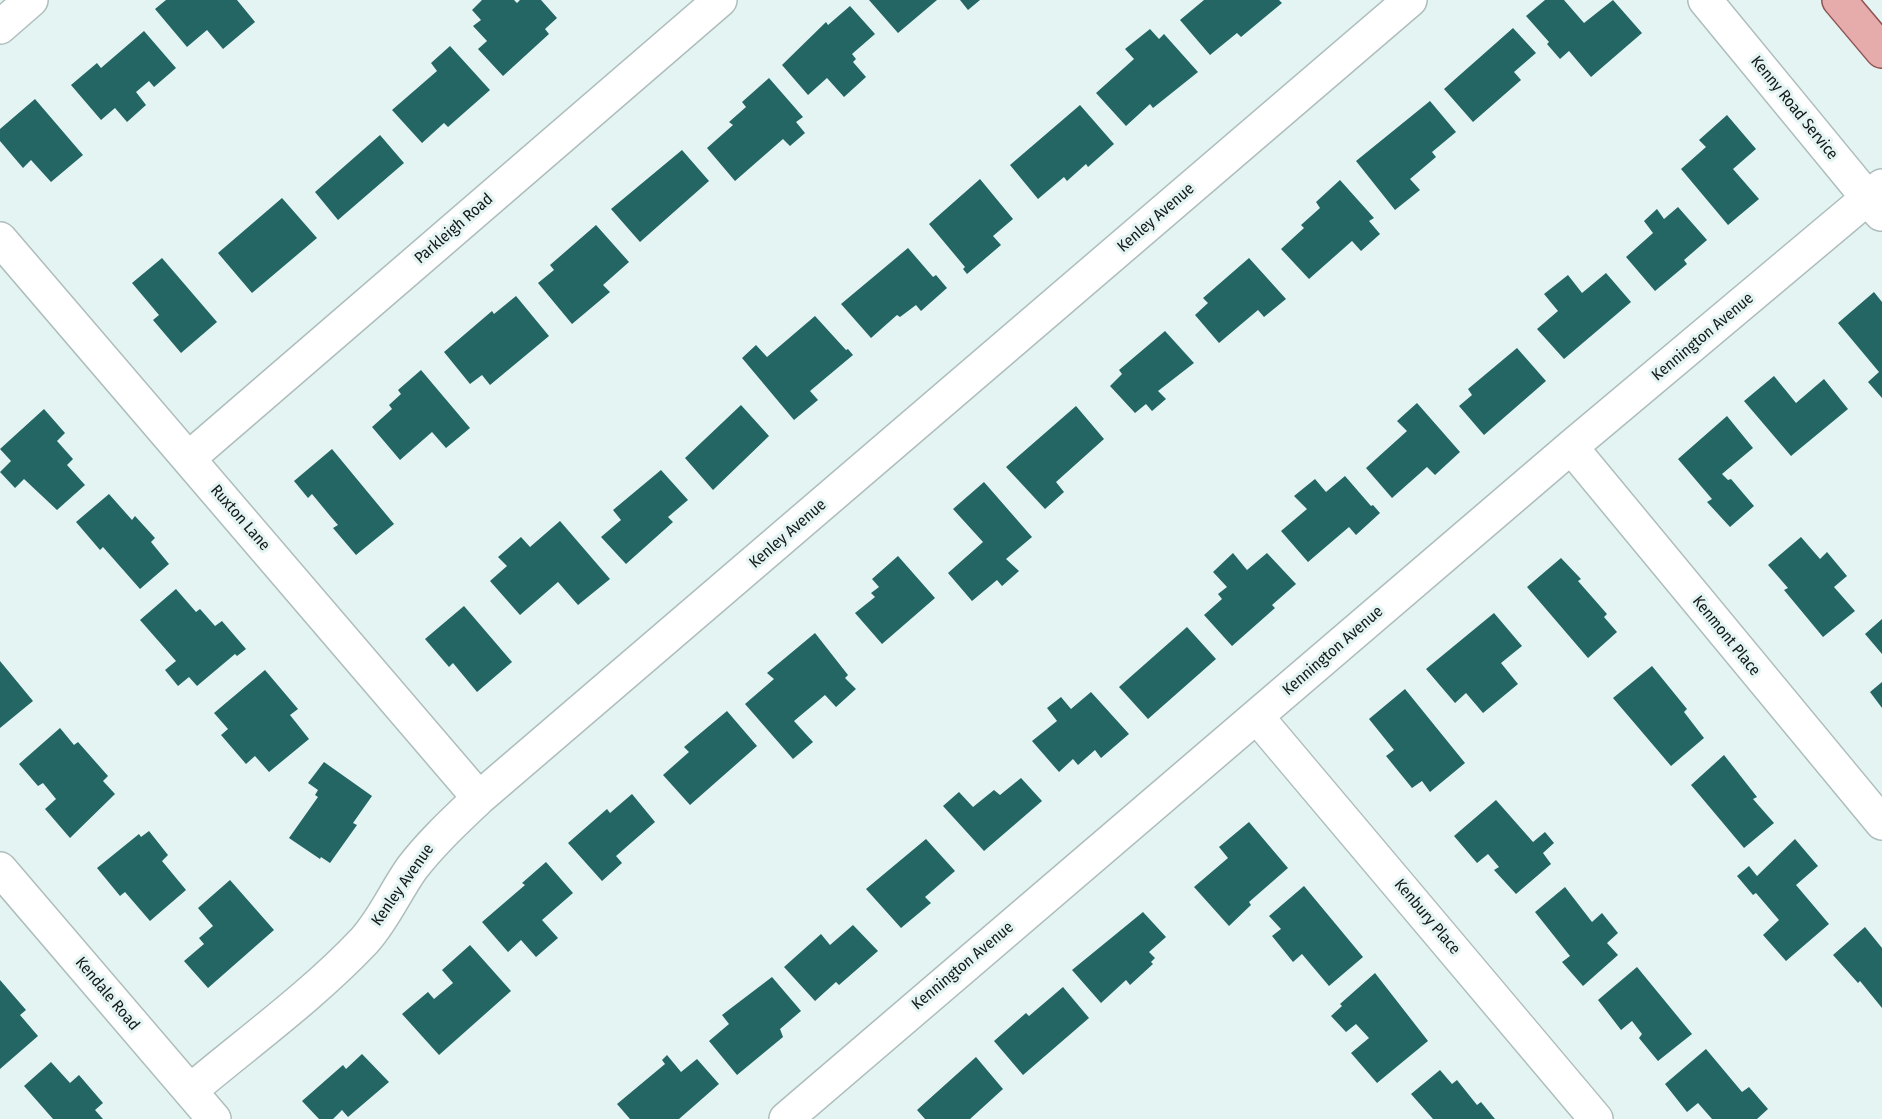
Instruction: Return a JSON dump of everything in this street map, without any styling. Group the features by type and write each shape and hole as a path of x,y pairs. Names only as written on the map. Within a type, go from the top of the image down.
{"main road":[{"path":"1839,0 1882,51"}],"street":[{"path":"0,27 31,0"},
{"name":"Parkleigh Road","path":"189,458 720,0"},
{"name":"Kenley Avenue","path":"190,1091 330,974 365,939 411,870 435,840 479,798 1410,0"},
{"name":"Kenny Road Service","path":"1706,0 1877,200"},
{"name":"Kennington Avenue","path":"786,1119 1571,447 1877,200"},
{"name":"Ruxton Lane","path":"0,239 479,798"},
{"name":"Kenmont Place","path":"1571,447 1882,823"},
{"name":"Kenbury Place","path":"1257,717 1596,1119"},
{"name":"Kendale Road","path":"0,869 214,1119"}],"building":[{"path":"166,0 237,0 255,22 223,49 207,30 187,47 155,9"},
{"path":"482,0 514,0 517,3 520,0 541,0 557,18 545,29 549,34 503,76 478,49 487,41 473,26 481,20 472,10"},
{"path":"869,0 937,0 898,33"},
{"path":"960,0 980,0 968,10"},
{"path":"1204,0 1279,0 1282,3 1241,37 1237,33 1210,55 1180,20"},
{"path":"1545,0 1564,0 1584,23 1613,0 1642,33 1591,77 1569,51 1560,59 1547,44 1549,42 1526,16"},
{"path":"850,6 875,34 852,54 856,59 853,62 866,77 844,97 827,78 808,95 782,65 826,22 828,25"},
{"path":"1513,28 1536,53 1514,72 1521,80 1473,122 1444,89"},
{"path":"1150,29 1159,39 1164,34 1198,72 1153,108 1150,104 1126,126 1096,93 1134,59 1125,49"},
{"path":"144,31 176,68 154,87 149,81 136,92 146,105 127,122 115,108 101,120 71,85 97,63 101,68"},
{"path":"450,46 490,90 448,127 444,123 422,143 392,110 437,71 431,63"},
{"path":"769,78 803,117 796,122 805,133 790,146 783,139 735,181 707,148 733,125 729,122 746,107 742,102"},
{"path":"35,99 83,155 51,182 31,160 23,168 0,141 0,129"},
{"path":"1430,101 1456,132 1432,152 1436,157 1410,179 1420,190 1395,210 1356,161"},
{"path":"1080,105 1114,144 1088,167 1086,164 1067,181 1064,177 1038,199 1010,165"},
{"path":"1727,115 1756,149 1733,169 1759,199 1728,225 1681,169 1706,147 1699,140"},
{"path":"380,135 404,163 338,220 315,192"},
{"path":"682,150 709,181 640,242 611,209"},
{"path":"980,179 1013,219 993,236 1001,245 967,274 963,269 965,267 929,224"},
{"path":"1340,180 1374,218 1369,221 1380,234 1361,251 1352,241 1309,279 1281,249 1304,228 1301,225 1320,208 1316,202"},
{"path":"282,198 317,238 252,293 218,253"},
{"path":"1678,207 1707,240 1684,260 1687,264 1655,291 1626,257 1653,233 1644,221 1657,209 1664,219"},
{"path":"596,225 629,262 603,285 610,292 572,324 538,283 554,270 550,265"},
{"path":"908,248 933,277 936,275 947,288 921,311 916,305 900,317 897,315 871,338 841,304"},
{"path":"162,258 217,322 181,353 153,320 159,315 132,283"},
{"path":"1249,258 1286,299 1264,317 1258,310 1219,343 1195,315 1208,303 1203,298"},
{"path":"1606,273 1631,302 1564,359 1537,329 1558,311 1544,294 1568,275 1582,293"},
{"path":"1874,292 1882,302 1882,398 1868,382 1879,372 1838,323"},
{"path":"516,296 549,336 490,385 482,375 470,384 444,352 492,311 494,314"},
{"path":"815,316 853,355 810,391 818,400 794,420 742,358 756,345 767,357"},
{"path":"1165,331 1194,363 1158,391 1166,399 1152,411 1146,404 1135,413 1110,386 1122,374 1119,370"},
{"path":"1517,348 1546,381 1484,435 1459,406 1472,395 1468,389"},
{"path":"421,370 470,428 446,448 432,432 400,460 372,427 392,409 389,405 401,394 398,390"},
{"path":"1774,376 1796,403 1824,379 1848,409 1791,456 1744,401"},
{"path":"1417,403 1460,452 1435,475 1427,467 1392,498 1366,468 1407,431 1397,421"},
{"path":"741,405 769,436 713,490 685,458"},
{"path":"1076,406 1104,439 1056,482 1064,492 1045,509 1006,467"},
{"path":"44,409 65,433 57,441 73,459 67,465 85,485 57,510 24,479 15,488 0,472 11,461 0,449"},
{"path":"1727,416 1753,448 1722,474 1728,480 1731,479 1754,506 1730,527 1707,502 1712,499 1678,459"},
{"path":"332,449 394,524 356,555 333,528 338,525 312,494 308,498 294,481"},
{"path":"661,470 688,500 668,517 673,522 626,564 601,537 621,520 613,510"},
{"path":"1345,476 1380,513 1356,535 1349,527 1308,562 1281,531 1307,509 1294,496 1315,479 1326,492"},
{"path":"984,482 1032,537 1006,559 1019,571 1002,586 997,580 972,601 948,573 983,542 953,509"},
{"path":"109,494 132,520 135,516 155,538 151,542 169,564 140,589 103,547 100,550 76,522"},
{"path":"560,521 610,579 578,605 558,582 520,615 490,581 507,566 498,557 521,537 530,547"},
{"path":"1801,537 1820,559 1827,552 1847,576 1834,587 1855,611 1823,637 1784,590 1788,588 1768,565"},
{"path":"1233,553 1247,570 1267,553 1296,584 1272,605 1275,608 1232,646 1204,615 1222,599 1218,594 1227,587 1213,572"},
{"path":"898,556 935,598 882,644 855,613 875,597 871,593 879,587 872,579"},
{"path":"1561,558 1581,579 1578,581 1607,614 1604,617 1617,632 1588,658 1527,587"},
{"path":"176,589 196,612 200,609 215,626 222,621 246,649 237,656 235,654 197,686 189,677 178,686 165,670 176,661 140,620"},
{"path":"464,606 512,662 477,692 453,663 449,667 425,639"},
{"path":"1494,613 1522,646 1501,663 1518,684 1483,713 1466,693 1455,703 1426,669"},
{"path":"1882,619 1882,654 1865,634"},
{"path":"1187,627 1216,659 1148,719 1119,687"},
{"path":"815,633 848,675 845,678 856,689 836,707 825,695 794,721 813,742 793,759 745,704 774,679 767,673"},
{"path":"0,661 33,701 0,728"},
{"path":"1652,666 1687,709 1684,712 1704,738 1671,766 1613,698"},
{"path":"265,670 298,709 290,715 309,739 269,772 255,756 246,764 221,735 228,729 214,713"},
{"path":"1882,682 1882,708 1870,692"},
{"path":"1405,689 1465,763 1430,792 1422,781 1412,788 1386,756 1394,750 1369,719"},
{"path":"1091,692 1129,734 1101,758 1095,750 1078,765 1073,759 1059,772 1032,741 1057,721 1047,708 1061,697 1071,709"},
{"path":"727,711 757,746 690,805 663,775 689,752 684,747"},
{"path":"60,728 74,745 78,742 108,776 103,781 115,794 70,838 45,809 56,799 43,783 38,786 19,764"},
{"path":"1724,755 1757,797 1753,799 1774,823 1744,848 1691,785"},
{"path":"324,762 372,796 353,823 357,825 330,863 289,838 318,797 315,795 318,790 308,783"},
{"path":"1021,778 1042,801 984,851 943,806 959,792 973,807 994,790 1000,795"},
{"path":"632,794 655,822 616,856 622,863 602,881 568,843 607,809 610,813"},
{"path":"1496,800 1533,842 1545,832 1554,843 1543,853 1551,864 1516,894 1494,870 1499,867 1488,854 1477,863 1454,836"},
{"path":"1249,822 1288,868 1249,902 1251,905 1229,926 1194,887 1228,858 1219,847"},
{"path":"149,831 168,855 162,861 186,890 150,921 125,892 120,896 97,868 139,834 141,837"},
{"path":"926,839 955,871 925,897 931,903 901,928 866,889"},
{"path":"1795,839 1818,866 1796,885 1829,924 1786,961 1763,935 1779,920 1756,893 1753,895 1737,876 1749,866 1757,876"},
{"path":"546,862 573,893 542,920 558,938 536,957 521,940 508,952 482,922 525,885 522,883"},
{"path":"230,880 274,930 208,988 184,961 204,944 199,938 213,926 198,908"},
{"path":"1304,886 1363,957 1329,986 1302,954 1293,962 1272,936 1281,929 1269,916"},
{"path":"1565,887 1592,922 1602,913 1618,933 1607,943 1618,955 1583,986 1562,962 1570,956 1535,912"},
{"path":"1143,912 1166,937 1149,952 1155,958 1151,962 1153,964 1130,985 1126,980 1101,1003 1072,970"},
{"path":"853,925 878,951 839,985 836,982 815,1001 784,967 821,934 830,945"},
{"path":"1865,927 1882,948 1882,1008 1860,981 1858,983 1833,955"},
{"path":"470,945 511,991 439,1055 402,1014 428,992 434,999 453,983 442,970"},
{"path":"1637,967 1692,1034 1658,1061 1639,1038 1642,1034 1632,1021 1621,1030 1598,1000"},
{"path":"1375,973 1428,1041 1377,1083 1351,1053 1369,1038 1356,1024 1346,1032 1331,1016 1342,1006 1340,1004"},
{"path":"772,977 801,1011 780,1029 783,1037 737,1075 709,1041 729,1024 722,1015"},
{"path":"0,980 26,1010 20,1015 38,1036 0,1069"},
{"path":"1063,987 1089,1018 1023,1075 994,1041 1026,1013 1029,1016"},
{"path":"1706,1049 1742,1092 1749,1087 1768,1109 1757,1119 1712,1119 1698,1103 1687,1112 1665,1084"},
{"path":"362,1054 389,1082 348,1117 342,1110 333,1119 319,1119 302,1101 343,1065 346,1069"},
{"path":"667,1055 681,1072 697,1059 719,1084 679,1119 630,1119 617,1104 665,1064 662,1060"},
{"path":"976,1057 1003,1089 970,1119 925,1119 917,1110"},
{"path":"51,1062 70,1083 79,1075 103,1103 95,1110 103,1119 53,1119 24,1086"},
{"path":"1440,1070 1452,1084 1457,1080 1477,1105 1481,1102 1495,1119 1433,1119 1411,1094"}]}
